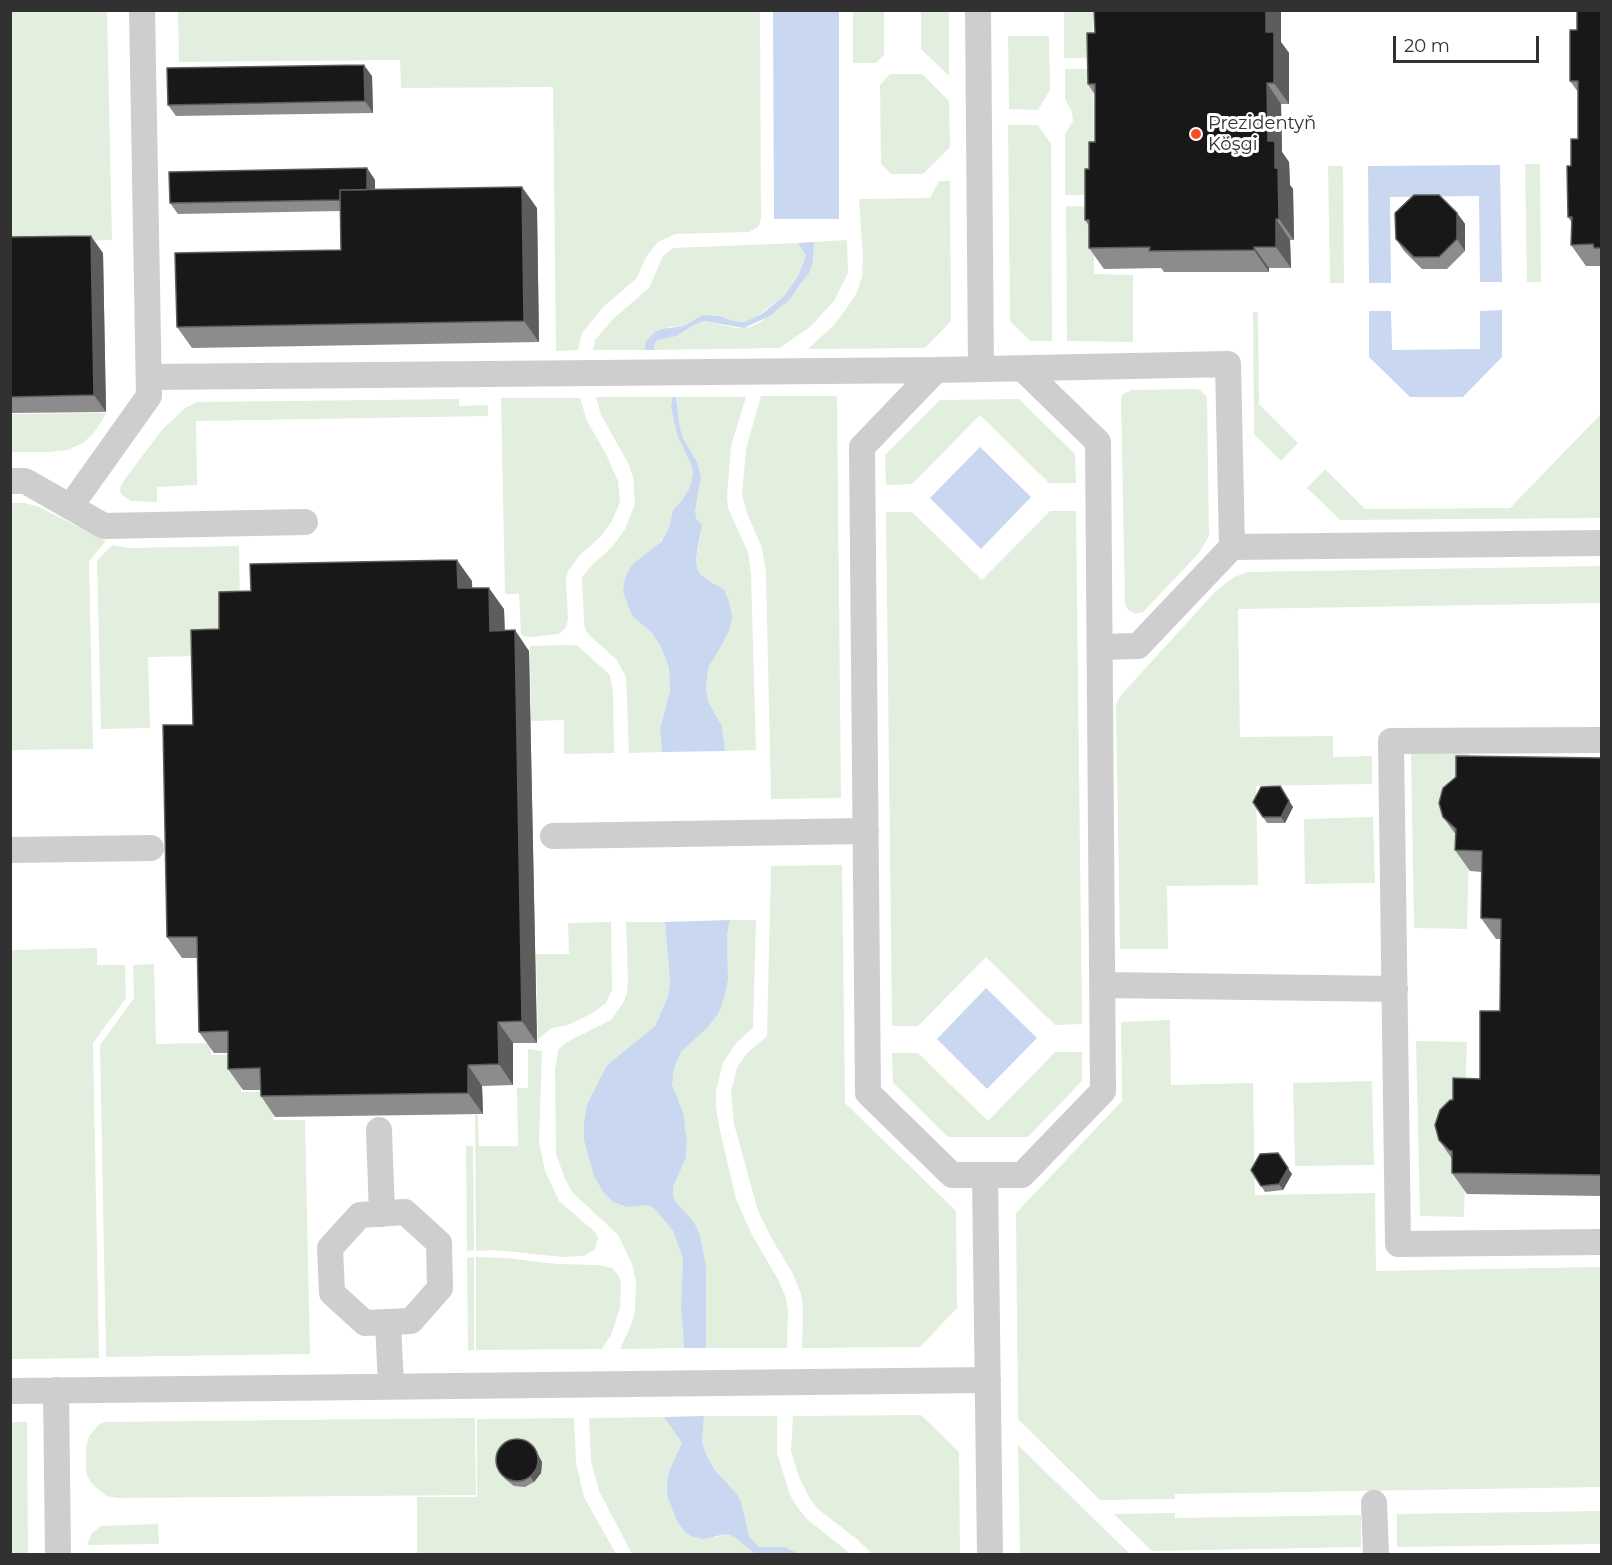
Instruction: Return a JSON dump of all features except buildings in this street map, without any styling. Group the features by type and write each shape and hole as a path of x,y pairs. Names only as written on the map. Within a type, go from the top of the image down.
{"lane":[{"path":"70,507 149,396 142,10"},
{"path":"978,10 981,369"},
{"path":"149,377 1023,369 1228,364 1232,547 1138,646 1100,647"},
{"path":"936,370 862,447 868,1093 952,1175 1022,1175 1102,1091 1098,442 1023,369"},
{"path":"10,482 25,481 104,525 305,522"},
{"path":"1232,547 1602,543"},
{"path":"1602,740 1391,741 1398,1244 1602,1242"},
{"path":"553,836 866,831"},
{"path":"10,850 151,848"},
{"path":"1102,985 1395,989"},
{"path":"379,1130 382,1214"},
{"path":"985,1175 990,1554"},
{"path":"405,1212 439,1243 440,1288 411,1321 365,1323 332,1293 330,1248 360,1215 382,1214 405,1212"},
{"path":"388,1323 391,1386"},
{"path":"10,1391 988,1380"},
{"path":"56,1390 58,1554"},
{"path":"1374,1503 1376,1554"}],"green space":[{"path":"10,11 107,11 112,240 11,242"},
{"path":"178,11 760,11 761,219 758,227 749,232 675,234 658,242 646,257 637,278 603,307 582,333 578,350 556,351 553,87 401,88 400,60 179,62"},
{"path":"853,11 884,11 884,55 876,63 853,63"},
{"path":"921,11 949,11 949,76 921,49"},
{"path":"1064,11 1093,11 1093,58 1064,58"},
{"path":"1008,36 1049,36 1050,90 1038,110 1009,109"},
{"path":"1065,69 1093,69 1094,195 1065,195 1065,134 1073,121 1072,112 1065,99"},
{"path":"890,74 922,74 949,101 950,147 923,174 891,174 881,164 880,85"},
{"path":"1008,125 1038,125 1051,144 1052,341 1030,341 1010,321"},
{"path":"1525,164 1540,164 1541,282 1527,282"},
{"path":"1328,166 1343,166 1344,283 1330,283"},
{"path":"939,181 950,181 951,321 925,348 808,349 834,325 846,309 856,294 862,277 859,199 930,198"},
{"path":"1066,206 1094,207 1094,274 1133,275 1133,342 1067,341"},
{"path":"847,240 848,273 834,301 811,326 780,348 654,350 658,340 677,336 704,321 736,328 750,327 759,323 781,307 801,285 813,262 814,242"},
{"path":"798,243 806,256 798,276 784,296 753,319 745,322 733,321 720,316 702,315 684,326 669,327 644,347 644,350 593,350 595,340 614,318 649,288 663,256 673,248"},
{"path":"1253,312 1258,312 1259,404 1298,443 1281,461 1254,434"},
{"path":"1196,389 1207,397 1209,536 1199,553 1143,612 1135,614 1128,610 1125,604 1121,398 1123,394 1132,390"},
{"path":"761,396 837,396 841,798 771,799 766,573 762,548 742,495 746,449"},
{"path":"596,397 672,397 671,408 677,435 693,473 690,487 673,510 669,528 657,547 632,616 652,633 661,647 669,668 670,691 660,728 662,752 629,753 626,677 616,659 591,637 584,624 582,577 613,546 625,529 635,504 633,477 628,463 601,415"},
{"path":"676,397 746,397 731,446 727,496 728,508 748,552 751,574 756,750 725,751 722,726 708,701 706,687 708,668 730,628 716,584 701,575 697,568 696,558 701,535 695,516 695,499 699,487 697,462 683,438"},
{"path":"501,398 580,398 587,421 618,481 620,502 612,521 568,571 566,580 568,620 566,627 559,634 533,637 521,634 519,594 505,594"},
{"path":"459,399 459,406 488,405 488,416 196,421 197,485 157,487 157,502 131,501 121,494 120,488 124,480 162,430 185,408 197,402"},
{"path":"1019,399 1075,454 1076,483 1049,483 980,415 912,484 886,485 885,455 940,400"},
{"path":"106,413 93,434 83,443 68,450 11,452 11,414"},
{"path":"1601,414 1601,518 1340,520 1307,488 1325,469 1365,509 1510,508"},
{"path":"10,503 25,503 39,507 106,541 89,561 93,749 11,750"},
{"path":"1050,511 1076,511 1082,1024 1055,1025 986,957 918,1026 892,1026 886,512 912,512 982,580"},
{"path":"112,545 130,548 239,546 240,611 203,656 148,657 150,728 101,729 97,561"},
{"path":"1601,566 1601,603 1238,609 1240,737 1333,736 1333,757 1372,756 1372,784 1256,786 1258,885 1167,886 1168,949 1120,949 1116,705 1131,684 1215,592 1234,577 1248,572"},
{"path":"530,646 578,646 610,675 613,692 614,753 564,754 564,720 531,721"},
{"path":"1411,752 1469,753 1470,777 1452,824 1456,840 1469,851 1467,929 1414,928"},
{"path":"1373,817 1375,883 1305,884 1304,819"},
{"path":"842,865 845,1103 956,1211 957,1308 920,1347 802,1348 801,1294 793,1274 758,1211 734,1124 731,1092 737,1068 747,1053 767,1036 771,866"},
{"path":"730,920 756,920 753,1028 736,1043 723,1063 716,1091 716,1107 736,1199 752,1235 779,1281 786,1298 787,1348 706,1348 706,1265 702,1246 694,1222 675,1201 673,1195 673,1187 686,1158 687,1141 685,1126 672,1085 674,1069 681,1052 708,1027 718,1014 728,979 727,935"},
{"path":"611,922 612,990 606,1003 593,1013 568,1025 552,1028 538,1039 536,954 569,954 568,923"},
{"path":"626,922 665,922 670,982 668,997 655,1026 607,1065 584,1124 584,1141 594,1176 603,1192 613,1202 625,1207 647,1205 654,1208 673,1231 683,1259 681,1307 684,1348 620,1349 635,1311 636,1281 632,1264 618,1235 572,1192 556,1154 555,1071 558,1050 567,1042 611,1020 623,1003 628,980"},
{"path":"97,948 97,965 125,965 126,998 93,1043 99,1358 11,1359 11,950"},
{"path":"154,964 156,1044 211,1043 211,1055 240,1054 241,1092 273,1092 273,1120 305,1120 310,1354 106,1357 100,1045 134,998 133,965"},
{"path":"1170,1020 1171,1085 1253,1083 1255,1195 1375,1193 1376,1271 1601,1267 1601,1487 1175,1494 1175,1499 1100,1500 1018,1419 1016,1213 1122,1101 1121,1022"},
{"path":"1416,1041 1467,1042 1465,1099 1448,1146 1452,1161 1465,1174 1464,1217 1420,1216"},
{"path":"528,1049 542,1051 539,1142 545,1171 559,1201 595,1232 598,1238 595,1249 584,1256 563,1257 494,1250 476,1251 475,1115 478,1115 479,1146 518,1146 517,1088 528,1088"},
{"path":"1055,1052 1082,1052 1082,1081 1028,1137 948,1137 893,1083 892,1053 918,1053 988,1121"},
{"path":"1372,1081 1374,1165 1295,1166 1293,1083"},
{"path":"466,1146 473,1146 474,1250 467,1251"},
{"path":"474,1257 474,1350 468,1351 467,1258"},
{"path":"476,1257 598,1265 612,1268 619,1276 621,1283 620,1308 611,1335 602,1349 476,1350"},
{"path":"921,1415 959,1452 960,1554 872,1554 858,1540 819,1510 810,1499 799,1477 791,1451 793,1416"},
{"path":"704,1416 777,1416 777,1453 790,1495 808,1520 851,1554 800,1554 785,1547 759,1547 753,1542 745,1528 744,1516 736,1493 714,1469 706,1454 702,1442"},
{"path":"664,1417 682,1443 669,1471 667,1482 667,1496 677,1521 684,1531 716,1537 727,1534 736,1538 755,1554 632,1554 599,1491 591,1461 589,1418"},
{"path":"475,1418 476,1495 118,1498 107,1496 92,1484 87,1476 86,1448 89,1436 98,1425 105,1422"},
{"path":"574,1418 576,1463 584,1497 616,1554 417,1554 417,1497 477,1497 477,1419"},
{"path":"11,1422 27,1422 28,1554 11,1554"},
{"path":"1018,1445 1130,1554 1020,1554"},
{"path":"1601,1511 1601,1544 1397,1547 1397,1514"},
{"path":"1175,1513 1175,1518 1361,1515 1361,1547 1152,1551 1114,1514"},
{"path":"158,1524 159,1544 87,1545 92,1533 101,1526"}],"water":[{"path":"773,11 839,11 839,219 774,219"},
{"path":"1500,165 1502,282 1480,282 1479,196 1390,197 1391,283 1369,283 1368,166"},
{"path":"814,242 813,262 809,273 789,300 770,316 744,328 704,321 677,336 658,340 654,350 644,350 646,341 655,332 684,326 702,315 720,316 733,321 745,322 763,313 784,296 798,276 806,256 798,243"},
{"path":"1502,310 1502,357 1463,397 1410,397 1369,357 1369,311 1391,311 1392,350 1480,349 1480,311"},
{"path":"672,397 676,397 683,438 697,462 701,477 695,510 696,519 702,525 696,558 697,568 701,575 724,590 732,617 723,643 708,668 706,687 708,701 722,726 725,751 662,752 660,728 670,691 669,668 661,647 652,633 632,616 623,592 628,571 633,564 661,542 669,528 673,510 690,487 693,473 677,435 671,408"},
{"path":"980,447 1031,497 981,549 930,498"},
{"path":"730,920 727,935 728,979 725,995 718,1014 708,1027 681,1052 674,1069 672,1085 683,1112 687,1141 686,1158 673,1187 673,1195 675,1201 694,1222 700,1236 706,1265 706,1348 684,1348 681,1307 683,1259 673,1231 654,1208 647,1205 626,1207 613,1202 603,1192 594,1176 584,1141 584,1124 587,1105 607,1065 655,1026 668,997 670,982 665,922"},
{"path":"986,988 1037,1038 987,1089 937,1039"},
{"path":"704,1416 702,1442 706,1454 714,1469 736,1493 741,1502 749,1536 759,1547 785,1547 800,1554 755,1554 736,1538 727,1534 702,1539 691,1536 677,1521 667,1496 667,1482 669,1471 682,1443 664,1417"}],"place":[{"name":"Prezidentyň Köşgi","path":"1196,134"}]}
